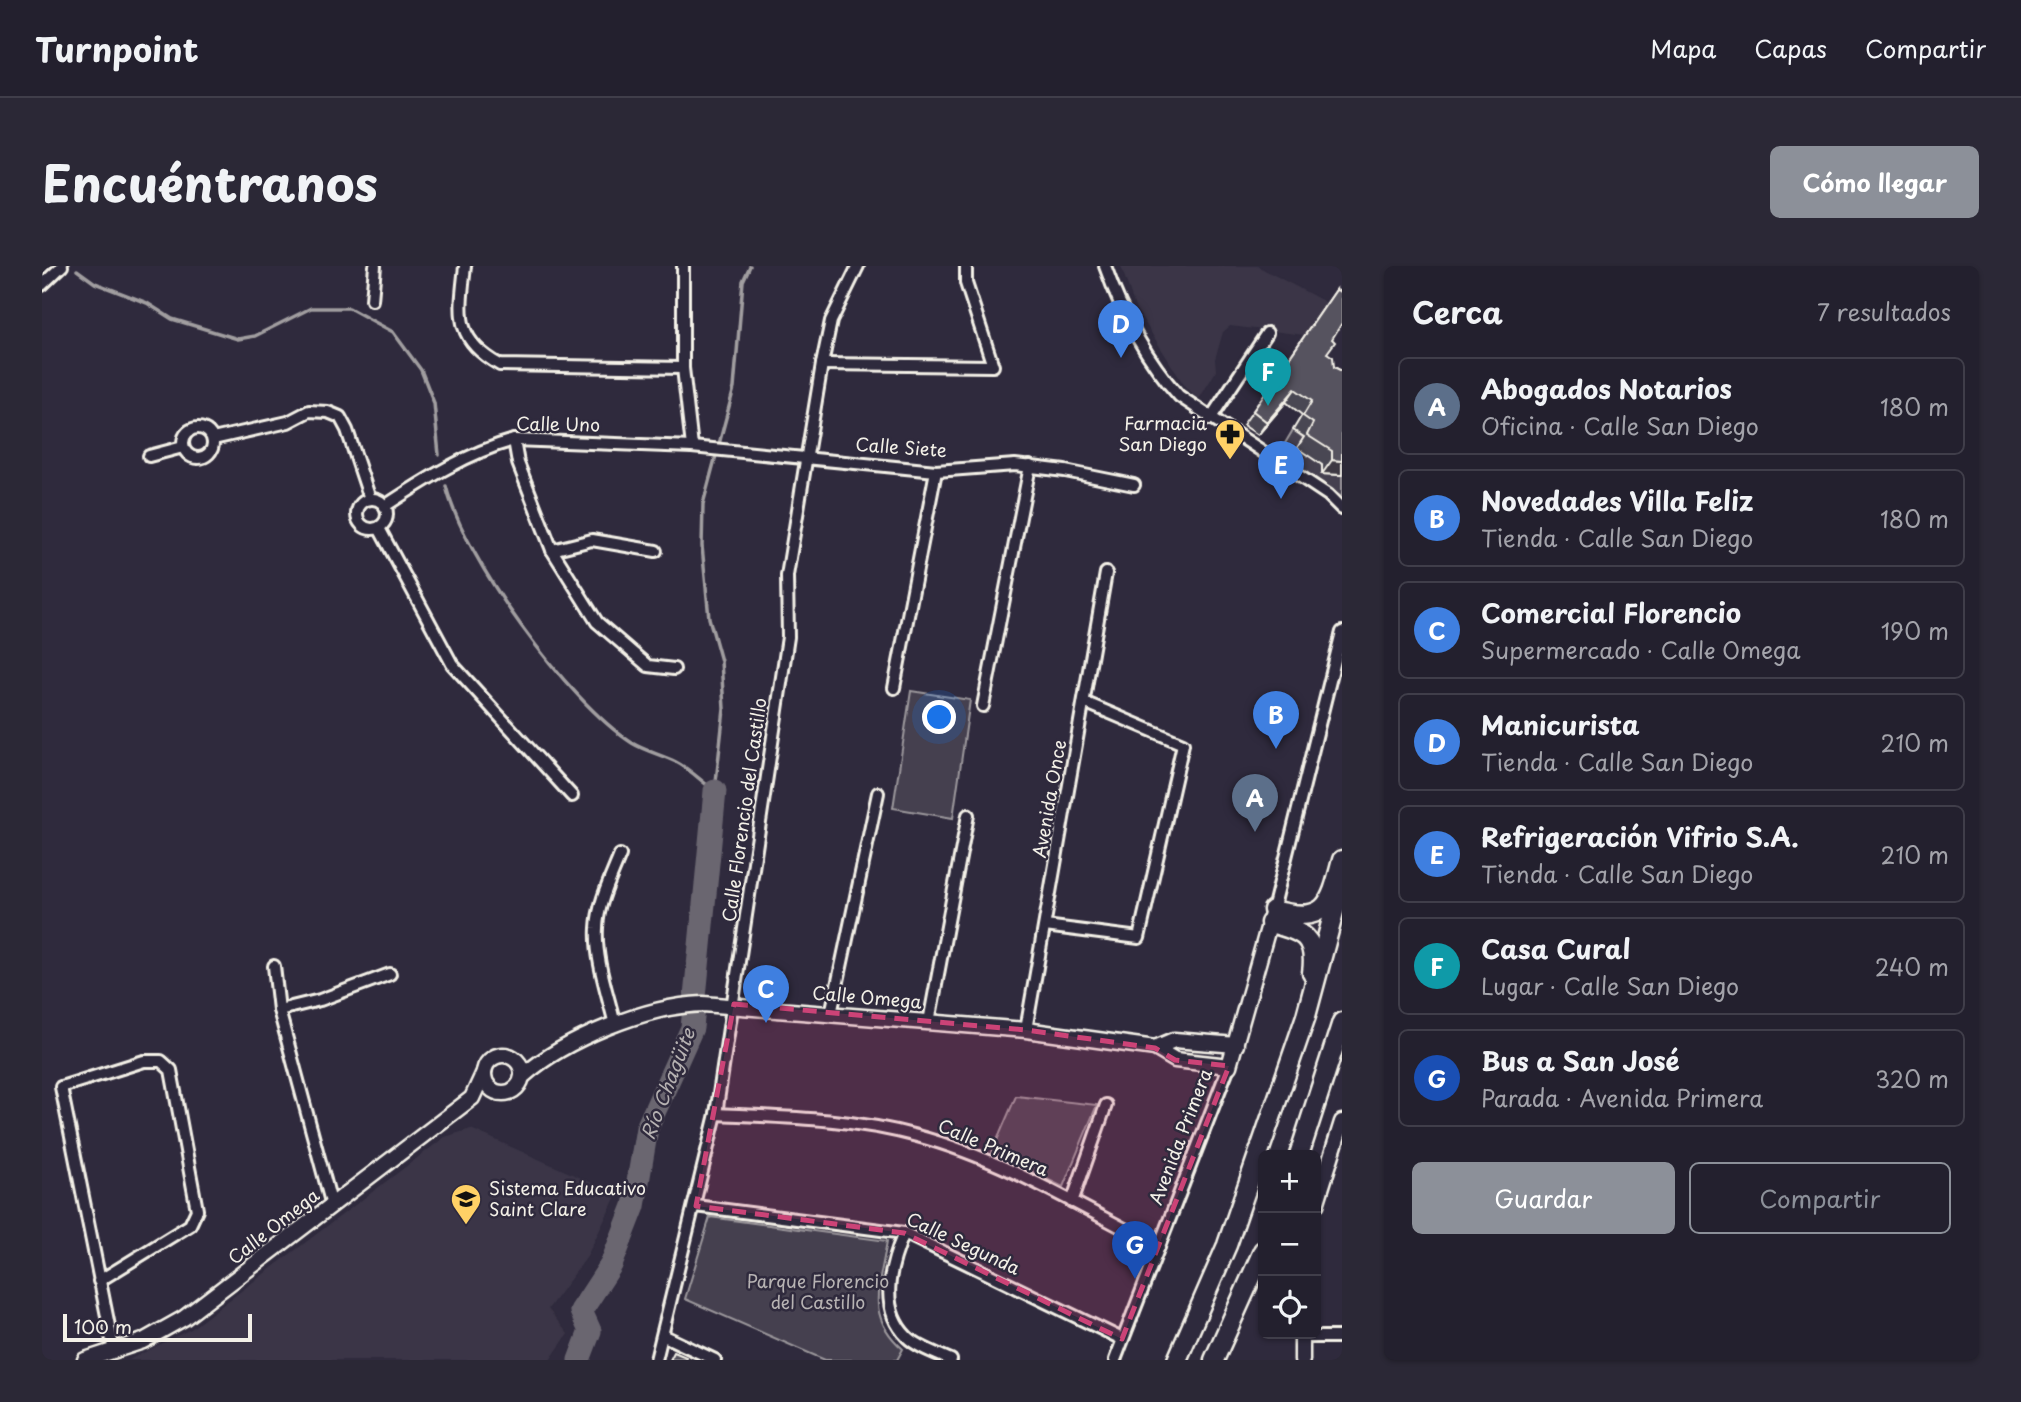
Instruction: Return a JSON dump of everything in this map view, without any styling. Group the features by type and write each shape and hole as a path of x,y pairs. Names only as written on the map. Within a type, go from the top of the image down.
{"highway":[{"path":"1272,916 1300,917 1320,911 1332,896 1342,860"},
{"path":"1177,1360 1227,1245 1306,1016 1342,882"},
{"path":"1272,916 1296,930 1312,949 1306,1016"},
{"path":"1301,1150 1342,1022"},
{"path":"1214,1360 1258,1262"}],"street":[{"path":"42,285 62,266"},
{"path":"372,300 375,266"},
{"path":"465,266 460,313 466,335 481,354 500,365 683,368"},
{"path":"683,266 683,368 692,447"},
{"name":"Calle Florencio del Castillo","path":"656,1360 696,1206 716,1114 788,636 787,576 809,457 822,364 831,321 858,266"},
{"path":"822,364 993,366 966,283 966,266"},
{"path":"1105,266 1134,333 1163,378 1179,396 1328,495 1342,509"},
{"path":"1210,419 1267,333"},
{"path":"213,439 288,422 309,411 320,410 340,417 370,499 386,506 388,516 379,528 367,529 357,516 360,505 370,499"},
{"path":"195,427 207,430 213,439 212,450 204,457 192,457 183,447 186,433 195,427"},
{"path":"514,440 518,463 552,550 597,622 648,666 674,670"},
{"name":"Calle Uno","path":"386,506 426,479 487,447 514,440 705,448"},
{"path":"149,456 183,447"},
{"name":"Calle Siete","path":"705,448 936,471 1030,466 1134,485"},
{"path":"983,706 1030,466"},
{"path":"894,688 936,471"},
{"path":"379,528 452,664 572,796"},
{"path":"552,550 592,540 656,551"},
{"name":"Avenida Once","path":"1026,1030 1106,573"},
{"path":"1272,916 1342,632"},
{"path":"1045,926 1139,938 1183,744 1084,702"},
{"path":"831,1014 878,793"},
{"path":"929,1023 968,815"},
{"path":"615,1025 601,964 597,929 602,902 620,855"},
{"name":"Avenida Primera","path":"1115,1360 1229,1066 1272,916"},
{"path":"274,966 279,1010 332,1206"},
{"path":"279,1010 320,1000 390,974"},
{"name":"Calle Omega","path":"523,1076 544,1058 615,1025 679,1004 734,1004 1026,1030 1155,1048 1175,1060 1229,1066"},
{"name":"Calle Omega","path":"1155,1048 1174,1040 1236,1045"},
{"path":"495,1057 514,1058 519,1063 523,1076 516,1089 503,1094 496,1093 486,1084 484,1072 495,1057"},
{"name":"Calle Omega","path":"514,1058 544,1058"},
{"path":"99,1281 190,1225 197,1210 171,1070 161,1061 144,1061 61,1087 99,1281 114,1351"},
{"name":"Calle Omega","path":"472,1098 484,1072"},
{"name":"Calle Omega","path":"85,1360 153,1336 184,1318 472,1098 496,1093"},
{"path":"1072,1202 1106,1105"},
{"name":"Calle Primera","path":"716,1114 782,1117 915,1135 954,1147 1072,1202 1159,1247"},
{"path":"1321,1189 1342,1122"},
{"name":"Calle Segunda","path":"696,1206 904,1233 1122,1339"},
{"path":"904,1233 889,1280 889,1300 894,1318 908,1339 951,1360"},
{"path":"664,1336 715,1360"},
{"path":"1321,1336 1342,1337"},
{"path":"1302,1339 1302,1360"}],"highlighted area":[{"path":"734,1004 1026,1030 1155,1048 1175,1060 1229,1066 1122,1339 904,1233 696,1206"}],"shaded area":[{"path":"1121,266 1257,266 1327,303 1305,335 1230,326 1223,332 1215,359 1216,371 1199,399 1186,388 1135,307"},
{"name":"Sistema Educativo Saint Clare","path":"471,1129 617,1194 586,1258 548,1309 568,1334 550,1360 129,1360 191,1329 445,1137"}],"green space":[{"path":"1293,430 1313,449 1323,473 1342,475 1342,497 1278,455"},
{"path":"911,691 970,700 953,818 893,808"},
{"path":"1016,1096 1097,1105 1063,1187 992,1152"},
{"name":"Parque Florencio del Castillo","path":"710,1217 887,1241 879,1286 879,1312 883,1324 903,1349 897,1360 825,1360 685,1299"}],"building":[{"path":"1336,290 1342,292 1342,323 1332,339 1335,342 1327,353 1333,357 1334,367 1342,371 1342,461 1332,460 1332,451 1307,435 1313,423 1303,416 1312,401 1295,389 1267,422 1253,411"},
{"path":"674,1352 686,1357 685,1360 670,1360"}],"waterway":[{"path":"715,791 724,709 721,661 709,618 702,546 703,504 734,388 743,281 750,266"},
{"path":"77,270 95,283 147,303 172,319 238,339 255,336 311,308 349,308 393,332 421,370 434,403 439,455"},
{"path":"446,486 457,516 496,589 550,663 578,696 632,743 681,765 715,791"},
{"name":"Río Chagüite","path":"579,1360 590,1331 581,1311 611,1265 634,1206 647,1128 692,1028 715,791"}],"place":[{"name":"Manicurista","path":"1121,358"},
{"name":"Casa Cural","path":"1268,406"},
{"name":"Farmacia San Diego","path":"1230,461"},
{"name":"Refrigeración Vifrio S.A.","path":"1281,499"},
{"name":"Novedades Villa Feliz","path":"1276,749"},
{"name":"Abogados Notarios","path":"1255,832"},
{"name":"Comercial Florencio","path":"766,1023"},
{"name":"Sistema Educativo Saint Clare","path":"466,1226"},
{"name":"Bus a San José","path":"1135,1279"}]}
